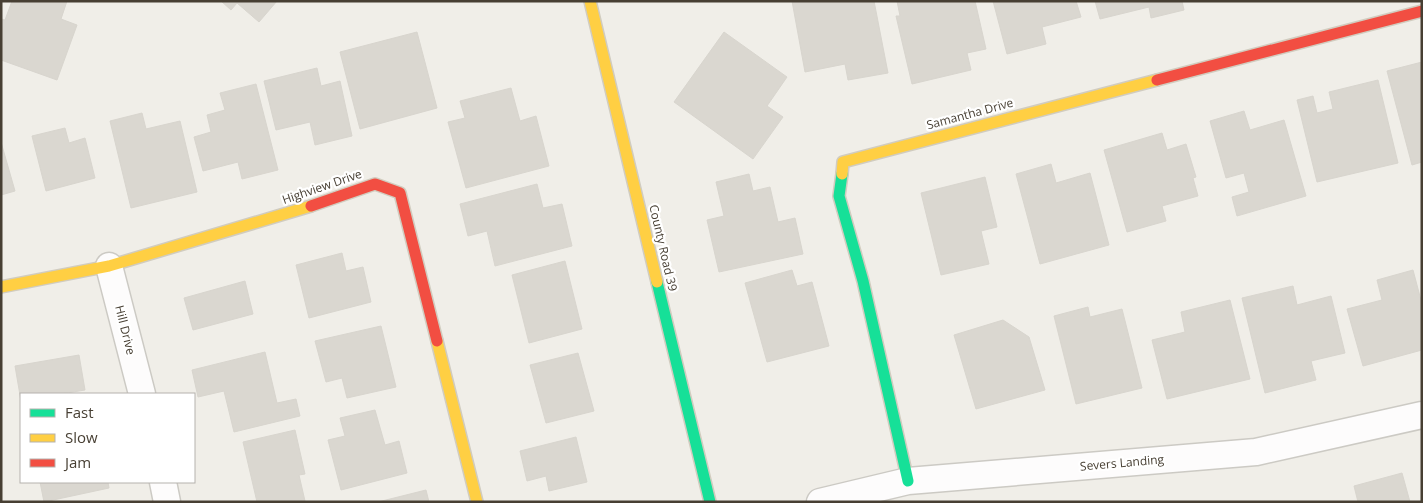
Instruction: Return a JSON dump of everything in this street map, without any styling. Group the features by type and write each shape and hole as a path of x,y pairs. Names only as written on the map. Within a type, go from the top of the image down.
{"street":[{"name":"County Road 39","path":"590,1 710,502"},
{"name":"Samantha Drive","path":"908,481 864,281 839,196 843,162 1422,11"},
{"name":"Highview Drive","path":"1,287 109,266 269,220 375,184 400,193 477,502"},
{"name":"Hill Drive","path":"109,266 142,393"},
{"name":"Severs Landing","path":"820,502 908,481 1256,452 1422,414"},
{"path":"163,483 168,502"}],"building":[{"path":"12,1 67,1 61,19 77,25 57,80 1,60 1,19 5,20"},
{"path":"221,1 277,1 259,22 237,3 231,10"},
{"path":"792,1 874,1 888,73 848,80 845,64 805,72"},
{"path":"897,1 975,1 986,49 967,53 971,70 912,84 896,16 900,16"},
{"path":"993,1 1076,1 1081,17 1042,27 1046,44 1007,54"},
{"path":"1095,1 1182,1 1184,10 1151,18 1149,7 1100,19"},
{"path":"417,32 437,108 360,129 340,52"},
{"path":"724,32 787,77 767,106 783,117 753,159 674,102"},
{"path":"1422,62 1422,162 1412,165 1387,71"},
{"path":"317,68 321,86 340,81 352,136 315,145 310,122 276,130 264,81"},
{"path":"1378,80 1398,163 1317,182 1297,100 1313,96 1317,113 1333,109 1329,92"},
{"path":"256,84 278,170 242,179 238,162 203,171 194,137 211,132 207,115 225,110 220,93"},
{"path":"511,88 520,121 536,116 549,166 466,188 448,122 465,118 460,101"},
{"path":"1244,111 1250,130 1284,120 1306,196 1237,216 1232,197 1249,192 1244,173 1226,178 1210,121"},
{"path":"142,113 146,129 180,121 197,192 131,208 110,121"},
{"path":"65,128 69,143 85,138 95,178 46,191 32,136"},
{"path":"1162,133 1167,150 1186,144 1196,177 1193,178 1198,196 1162,206 1166,221 1127,232 1104,150"},
{"path":"1,142 15,191 1,195"},
{"path":"1051,164 1056,183 1090,173 1109,245 1040,264 1016,174"},
{"path":"749,174 753,191 770,187 778,222 795,218 803,254 719,272 707,220 724,216 716,182"},
{"path":"985,177 997,227 981,231 989,264 941,275 921,193"},
{"path":"537,184 543,208 562,204 572,246 495,266 487,231 468,236 460,204"},
{"path":"342,253 346,271 363,267 371,302 309,318 296,265"},
{"path":"565,261 582,329 529,343 512,275"},
{"path":"792,270 797,286 812,282 829,346 767,362 745,283"},
{"path":"1413,270 1422,304 1422,350 1363,366 1347,309 1382,300 1377,280"},
{"path":"245,281 253,314 193,330 184,298"},
{"path":"1293,286 1297,305 1331,296 1345,353 1311,361 1316,380 1265,393 1242,298"},
{"path":"1230,300 1250,379 1167,399 1152,340 1185,332 1181,312"},
{"path":"1088,307 1090,317 1122,309 1142,388 1076,404 1054,316"},
{"path":"1003,320 1029,337 1045,390 976,409 954,335"},
{"path":"381,326 396,387 347,398 342,378 326,382 315,341"},
{"path":"265,352 277,403 296,399 300,416 234,432 224,391 198,397 192,370"},
{"path":"578,353 594,411 546,423 530,365"},
{"path":"79,355 85,390 67,393 20,393 20,395 15,366"},
{"path":"375,410 385,445 399,441 407,473 341,490 328,440 345,436 340,418"},
{"path":"295,430 305,474 299,475 305,501 257,502 243,442"},
{"path":"576,437 587,482 549,491 546,476 527,481 520,451"},
{"path":"1402,473 1410,502 1358,502 1354,486"},
{"path":"40,483 108,483 109,488 44,502"},
{"path":"426,490 429,502 378,502"}],"traffic: fast":[{"path":"842,174 839,196 863,281 908,481"},
{"path":"657,282 710,502"}],"traffic: slow":[{"path":"590,1 657,282"},
{"path":"842,174 843,162 1157,80"},
{"path":"1,287 109,266 311,206"},
{"path":"437,341 477,502"}],"traffic: jam":[{"path":"1157,80 1422,11"},
{"path":"311,206 375,184 400,193 437,341"}]}
